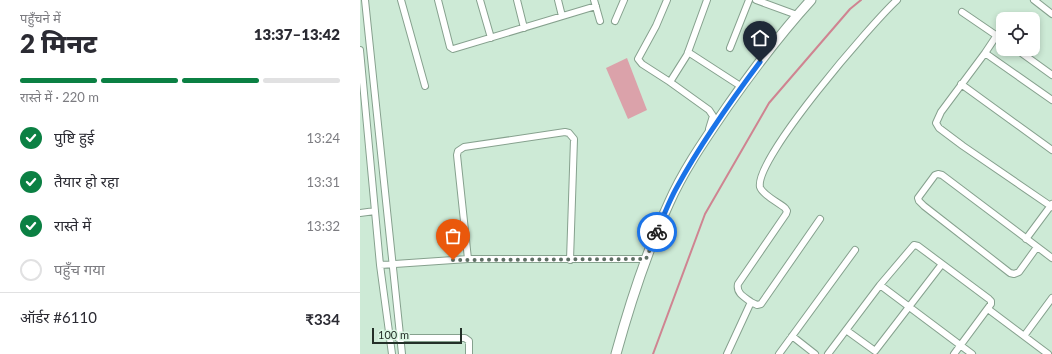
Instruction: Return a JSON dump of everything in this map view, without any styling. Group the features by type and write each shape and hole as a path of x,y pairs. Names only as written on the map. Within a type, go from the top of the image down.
{"street":[{"path":"365,0 402,354"},
{"path":"401,0 425,86"},
{"path":"438,0 451,49 562,16 595,3 600,21"},
{"path":"480,0 491,38"},
{"path":"517,0 524,28"},
{"path":"558,0 562,16"},
{"path":"615,21 624,0"},
{"path":"667,0 656,26 638,59 642,64 670,82 711,113 712,120 707,137"},
{"path":"670,82 688,52 707,0"},
{"path":"730,48 749,0"},
{"path":"756,0 797,15"},
{"path":"616,354 631,301 646,259 669,203 683,176 707,137 742,86 778,38 811,0"},
{"path":"820,219 761,304 757,305 751,302 739,292 737,288 738,284 787,211 764,193 760,188 761,177 770,159 812,97 879,17 897,0"},
{"path":"1034,0 1052,14"},
{"path":"962,12 996,34"},
{"path":"996,36 937,118 936,123 939,128 1051,205 1026,239"},
{"path":"360,50 380,265 392,354"},
{"path":"688,52 742,86"},
{"path":"985,53 1052,100"},
{"path":"1026,56 1052,75"},
{"path":"961,84 1052,150"},
{"path":"468,259 457,155 458,151 464,147 565,132 569,133 574,140 570,260"},
{"path":"1037,247 1019,272 1014,274 1010,273 924,206 918,198 935,175 942,175 1052,258"},
{"path":"360,213 375,211"},
{"path":"828,354 880,285 914,245 918,246 991,301 988,309 954,354"},
{"path":"779,354 855,250"},
{"path":"380,265 468,259 646,259"},
{"path":"846,330 877,353 909,307 942,264"},
{"path":"880,285 972,354"},
{"path":"1024,336 1052,298"},
{"path":"727,354 751,302"},
{"path":"988,309 1024,336 1050,352"},
{"path":"792,336 815,354"},
{"path":"390,338 465,338 469,341 469,354"}],"shaded area":[{"path":"627,58 647,110 628,119 606,68"}],"waterway":[{"path":"653,354 705,214 769,103 850,9 861,0"}],"way so far":[{"path":"453,260 646,259 657,232"}],"route":[{"path":"657,232 669,203 686,171 707,137 760,62"}]}
